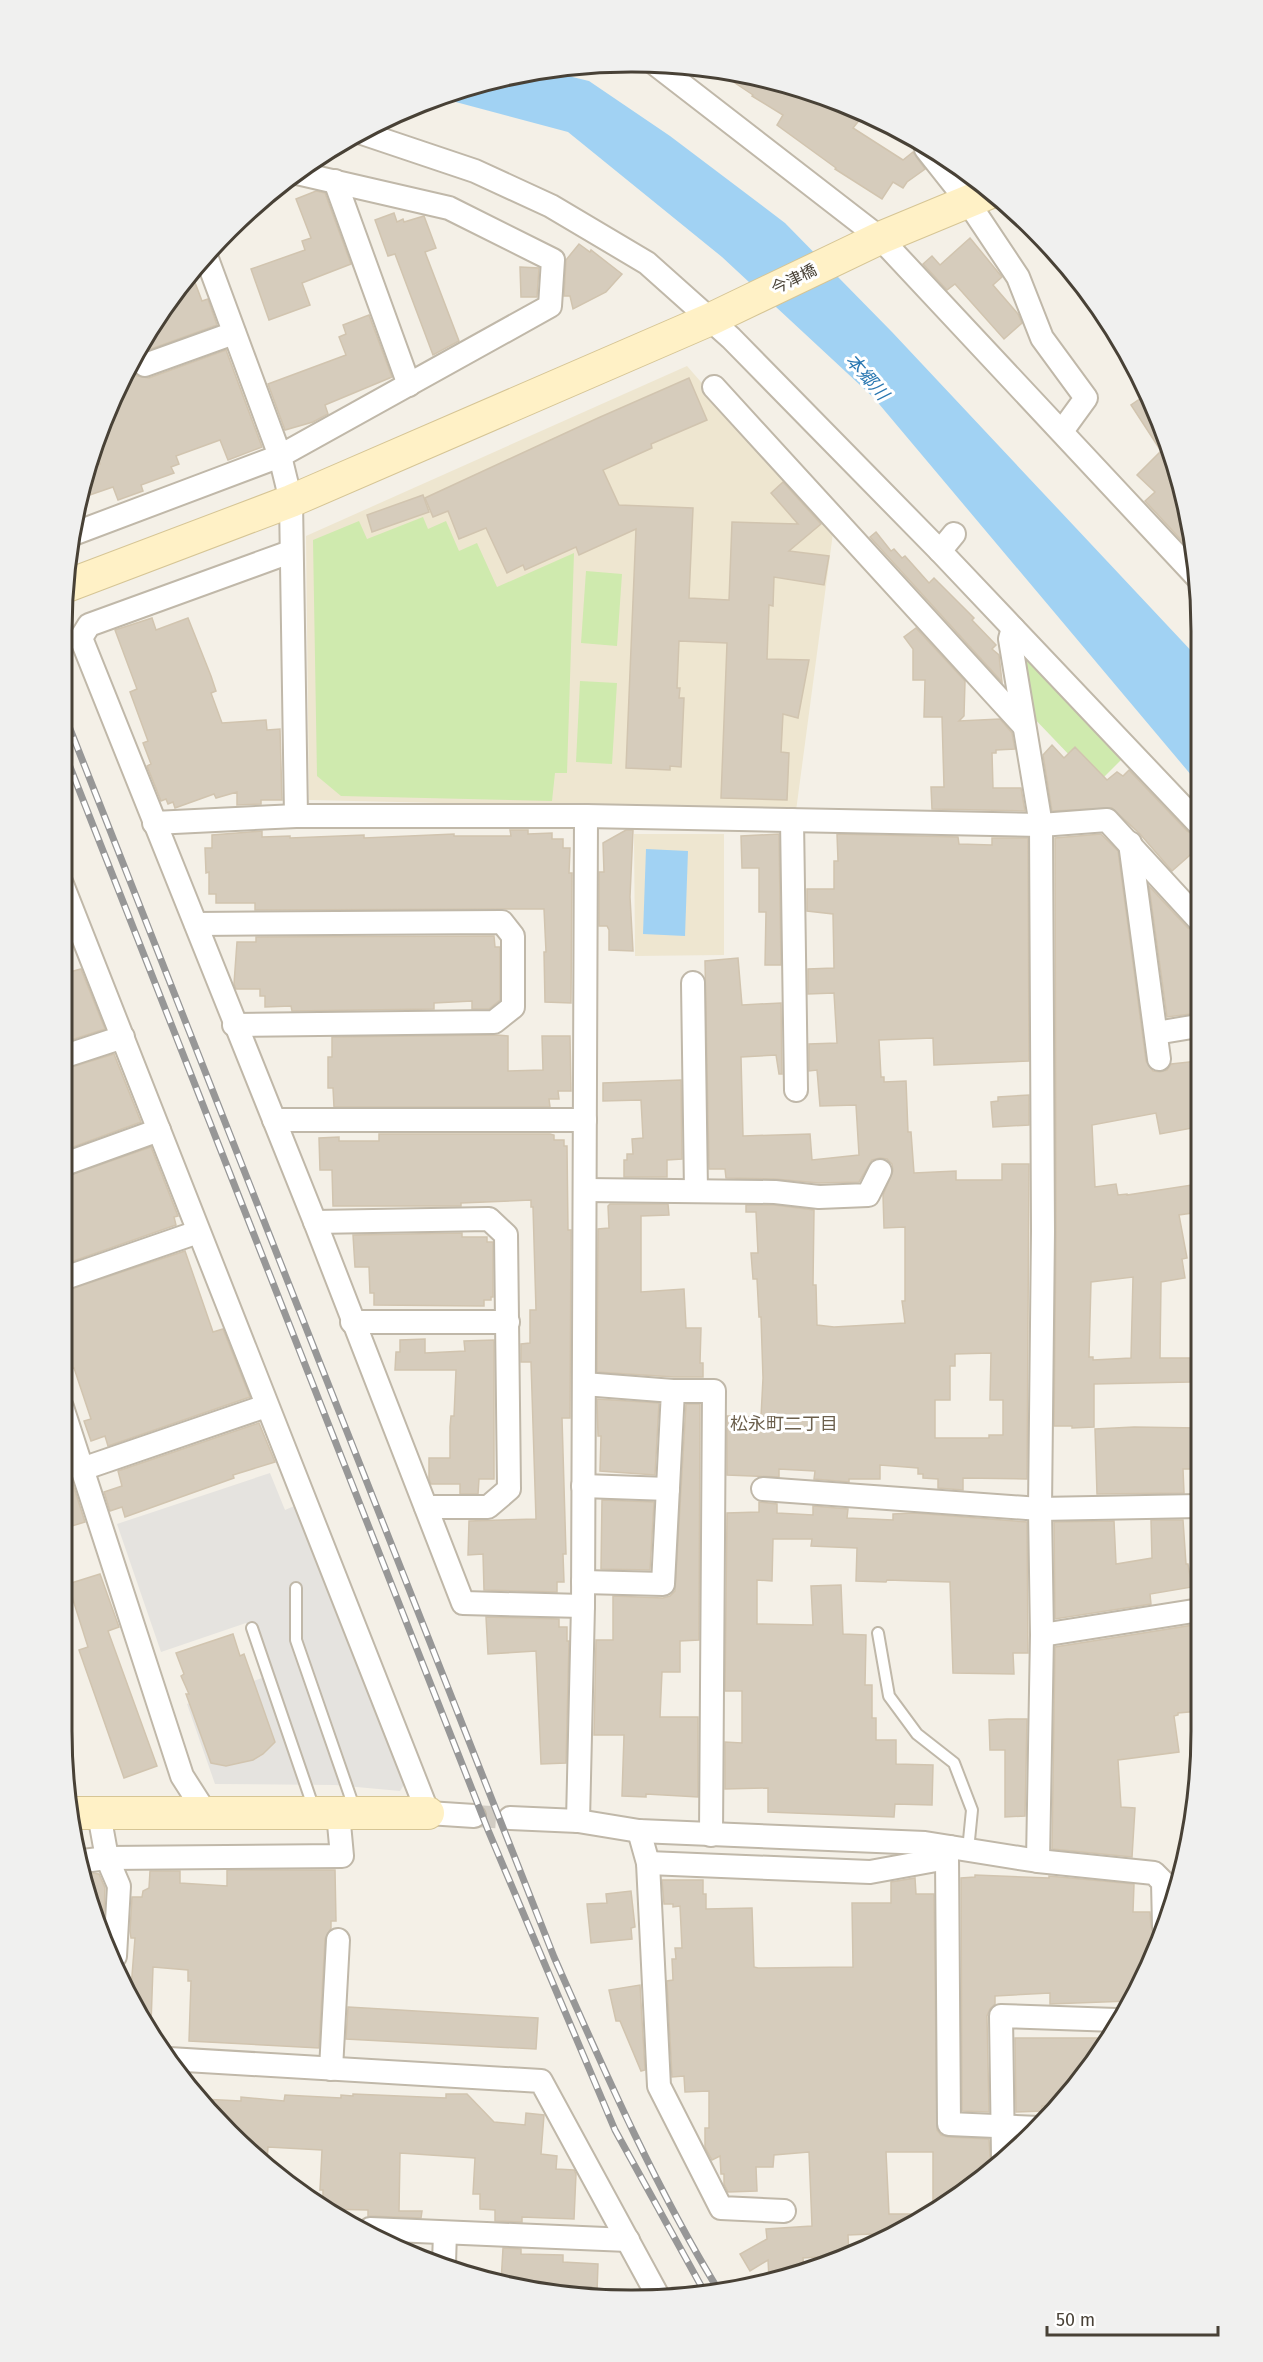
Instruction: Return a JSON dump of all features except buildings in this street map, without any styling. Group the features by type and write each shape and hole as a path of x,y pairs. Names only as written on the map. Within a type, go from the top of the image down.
{"street":[{"path":"666,73 874,241 1062,431 1187,566"},
{"path":"372,136 475,171 551,206 647,263 716,316 1191,816"},
{"path":"82,531 280,456 550,306 553,260 449,208 308,175"},
{"path":"957,177 979,197 1018,277 1042,338 1086,398 1062,431"},
{"path":"335,181 409,385"},
{"name":"今津橋","path":"74,582 291,501 716,316 874,241 979,197"},
{"path":"209,265 280,456 291,501 290,552 296,816"},
{"path":"145,365 234,333"},
{"path":"714,387 1024,726"},
{"path":"940,551 954,534"},
{"path":"290,552 89,625 81,638 315,1221 352,1322 464,1603 583,1606"},
{"path":"1013,628 1010,639 1041,825 1043,1242 1040,1509 1042,1635 1038,1861"},
{"path":"154,824 296,816 586,816 1041,825 1107,820 1191,911"},
{"path":"578,1821 583,1606 586,816"},
{"path":"792,820 796,1090"},
{"path":"1130,843 1159,1059"},
{"path":"72,909 428,1813"},
{"path":"196,924 502,922 513,936 513,1007 494,1022 234,1024"},
{"path":"693,983 696,1191"},
{"path":"1156,1033 1191,1027"},
{"path":"72,1054 123,1037"},
{"path":"274,1120 585,1120"},
{"path":"72,1161 159,1130"},
{"path":"585,1190 775,1192 819,1197 868,1195 880,1171"},
{"path":"315,1221 489,1219 506,1235 509,1489 488,1507 426,1507"},
{"path":"72,1276 198,1232"},
{"path":"352,1322 508,1322"},
{"path":"584,1384 673,1391 714,1391 711,1835"},
{"path":"583,1582 663,1584 673,1391"},
{"path":"82,1469 266,1406"},
{"path":"72,1438 182,1776 205,1812"},
{"path":"583,1486 668,1489"},
{"path":"763,1489 1040,1509 1191,1506"},
{"path":"1042,1635 1191,1611"},
{"path":"88,1860 107,1858 342,1856 336,1812"},
{"path":"115,1945 119,1886 87,1813 336,1812 474,1816"},
{"path":"510,1818 578,1821 639,1831 925,1843 955,1852 1154,1873 1163,1882 1163,1902"},
{"path":"639,1831 648,1863 659,2086 721,2208 784,2211"},
{"path":"648,1863 870,1872 955,1852"},
{"path":"955,1852 949,2124 1026,2127"},
{"path":"331,2068 338,1940"},
{"path":"1003,2148 1001,2016 1110,2020"},
{"path":"180,2060 541,2081 653,2289"},
{"path":"379,2229 627,2240"},
{"path":"444,2257 445,2233"}],"lane":[{"path":"296,1588 296,1640 336,1812"},
{"path":"252,1628 336,1812"},
{"path":"878,1633 888,1696 917,1734 954,1762 972,1810 955,1852"}],"shaded area":[{"path":"687,366 833,533 796,811 309,800 306,536"},
{"path":"634,834 724,834 724,955 635,956"},
{"path":"270,1473 285,1510 299,1504 405,1783 400,1791 335,1785 215,1784 187,1704 265,1677 246,1623 161,1652 117,1524"}],"green space":[{"path":"423,517 428,529 446,521 459,551 477,543 497,587 574,553 567,773 555,773 552,801 341,796 317,776 313,540 359,521 367,539"},
{"path":"586,571 622,574 617,646 581,643"},
{"path":"1022,648 1125,756 1097,784 1030,714"},
{"path":"580,681 617,683 612,764 576,762"}],"water":[{"name":"本郷川","path":"568,76 589,81 670,136 785,223 892,332 1191,651 1191,775 874,398 722,257 568,132 454,101 487,91 558,77"},
{"path":"646,849 688,851 685,936 643,934"}],"tunnel":[{"path":"474,1816 510,1818"}],"railway":[{"path":"72,734 554,1957 651,2169 714,2283"},
{"path":"72,772 488,1830 615,2130 701,2285"}],"district":[{"name":"松永町二丁目","path":"784,1424"}]}
